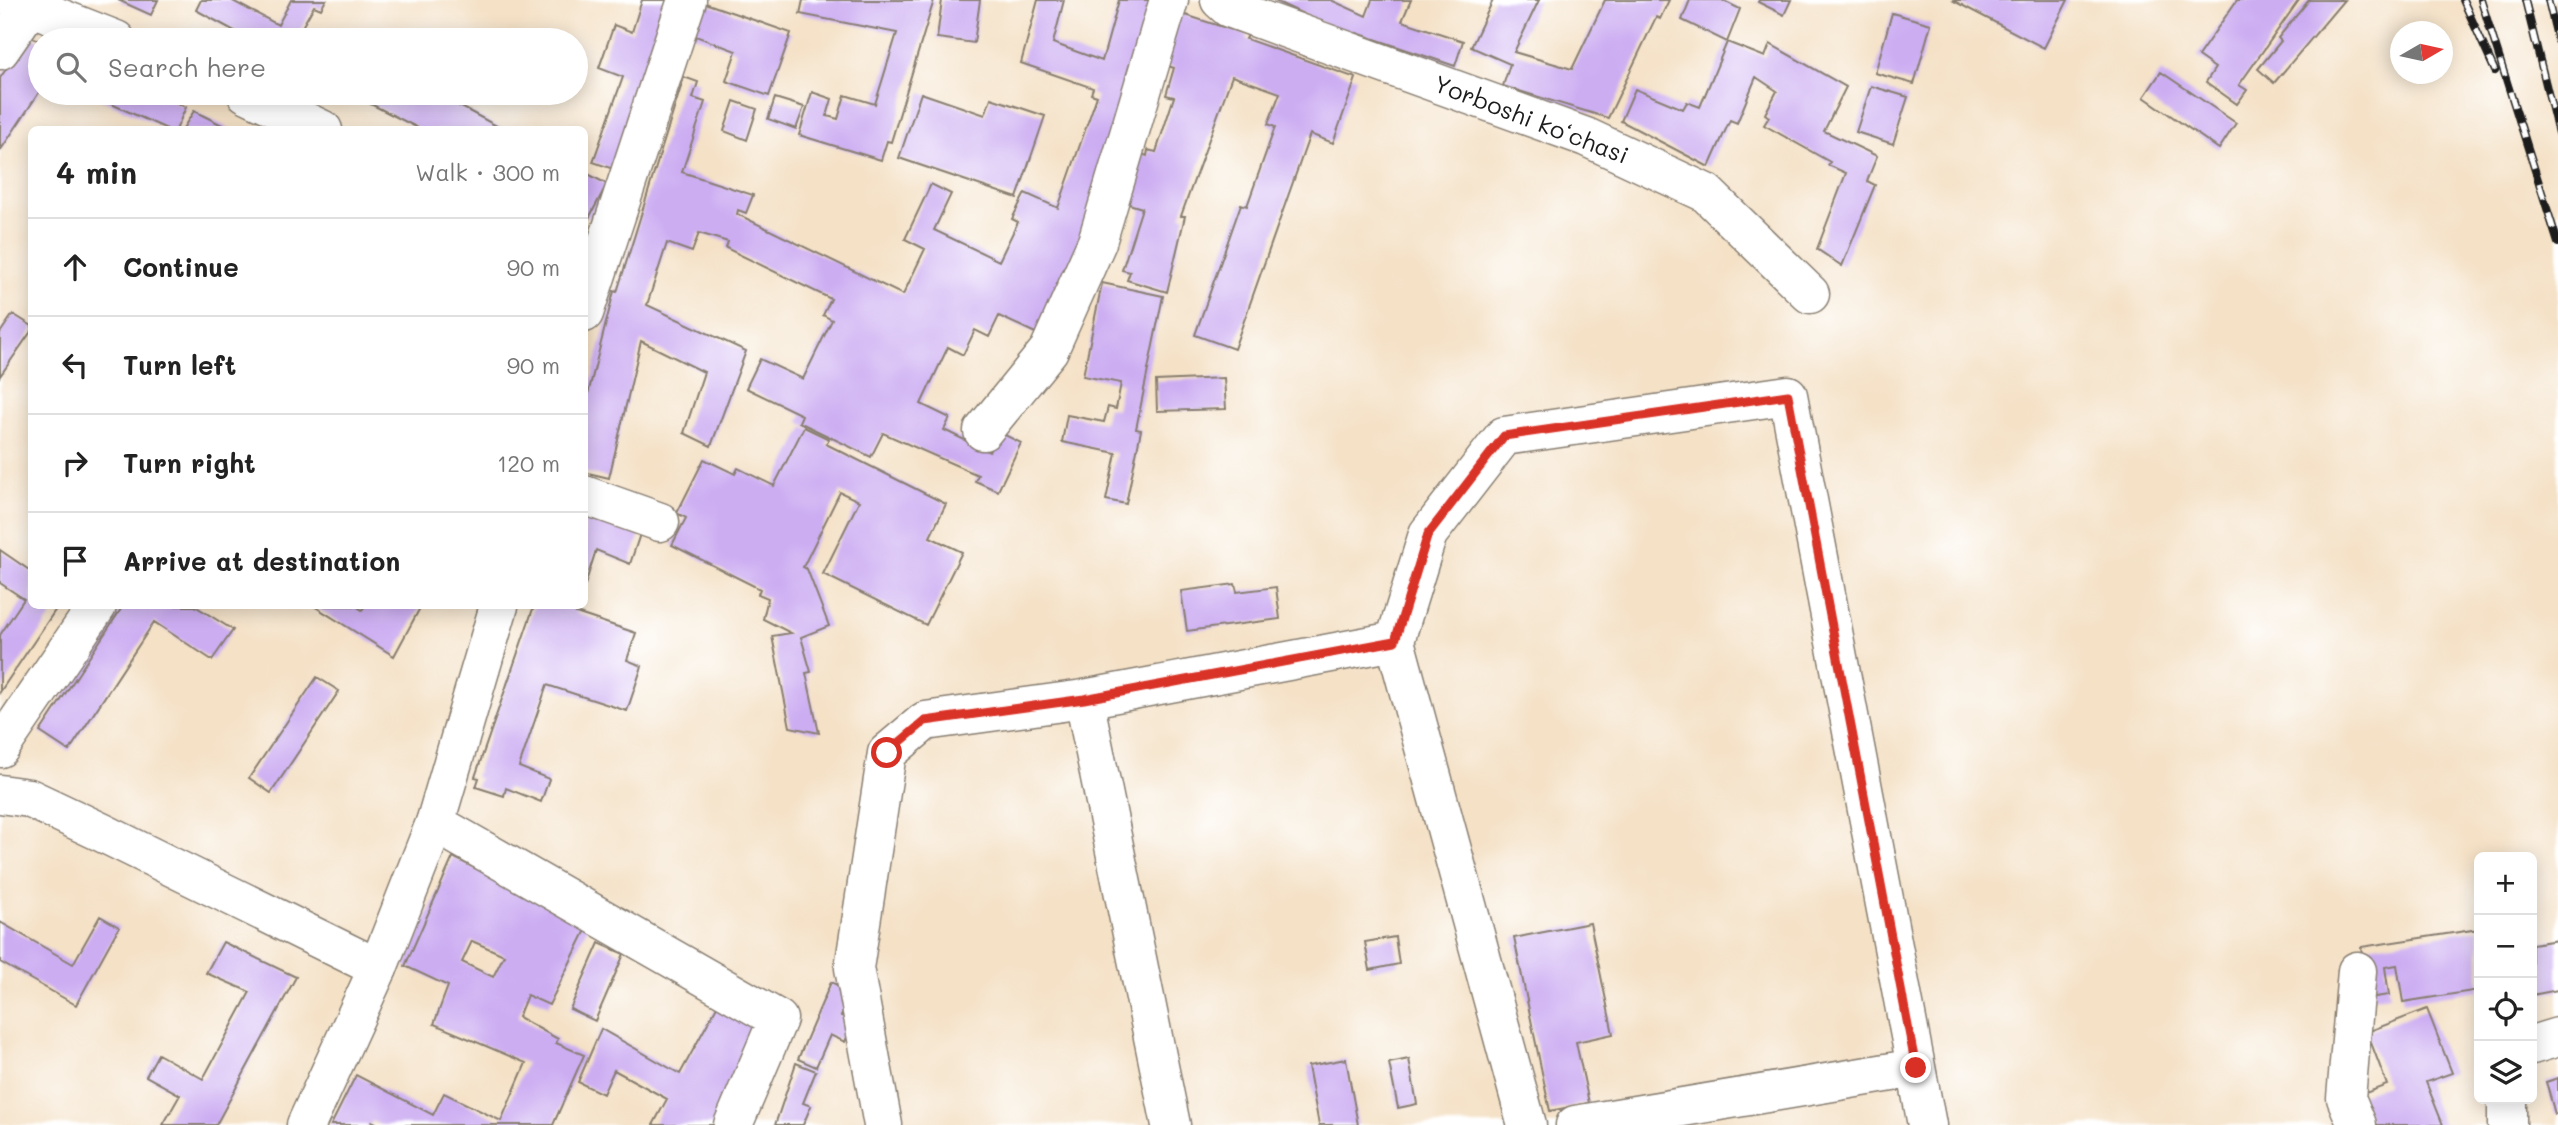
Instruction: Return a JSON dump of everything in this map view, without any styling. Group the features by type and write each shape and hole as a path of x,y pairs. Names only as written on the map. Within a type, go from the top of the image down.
{"street":[{"path":"588,291 687,0"},
{"path":"983,431 1049,350 1097,242 1169,0"},
{"name":"Yorboshi koʻchasi","path":"1220,0 1229,8 1586,137 1706,193 1810,293"},
{"path":"0,50 21,4 84,28"},
{"path":"271,105 315,126"},
{"path":"1527,1125 1395,641 1428,534 1504,436 1788,395 1927,1125"},
{"path":"588,496 660,522"},
{"path":"0,748 95,609"},
{"path":"306,1125 378,968 435,823 498,609"},
{"path":"883,1125 854,968 887,753 925,721 1084,699 1395,641"},
{"path":"1084,699 1171,1125"},
{"path":"0,794 29,798 378,968"},
{"path":"435,823 778,1019 733,1125"},
{"path":"2357,971 2346,1098 2357,1125"},
{"path":"2537,1043 2558,1037"},
{"path":"1575,1125 1916,1068"},
{"path":"2507,1104 2507,1125"}],"building":[{"path":"118,0 158,0 151,15"},
{"path":"201,0 231,0 278,25 291,0 326,0 321,9 314,6 301,28 229,28 196,10"},
{"path":"642,0 673,0 616,170 593,162 623,77 599,68 614,25 632,32"},
{"path":"803,0 934,0 891,142 887,141 881,160 799,135 812,92 832,99 827,116 838,119 845,95 875,104 897,33 800,14"},
{"path":"942,0 980,0 974,43 937,38"},
{"path":"1038,0 1064,0 1053,43 1102,61 1119,0 1154,0 1131,87 1046,338 999,316 989,337 975,330 963,355 948,347 921,404 950,418 944,430 989,452 999,432 1021,443 998,491 975,481 978,475 883,433 871,457 799,422 802,415 746,388 760,359 803,379 832,320 823,315 831,299 726,248 728,242 699,233 692,252 667,243 647,305 746,351 711,446 684,433 704,372 641,341 609,478 588,473 588,394 614,291 617,292 684,77 698,82 693,98 705,102 682,172 753,195 746,213 738,210 737,214 903,295 925,249 905,239 931,184 951,194 934,230 999,261 1018,222 1012,219 1025,193 1058,208 1097,96 1091,94 1093,88 1021,63"},
{"path":"1273,0 1331,0 1366,16 1372,0 1411,0 1402,21 1463,41 1455,66 1357,33 1355,38"},
{"path":"1493,0 1539,0 1514,52 1572,69 1605,0 1669,0 1660,19 1656,17 1608,118 1503,86 1510,64 1471,47"},
{"path":"1690,0 1722,0 1740,9 1727,42 1682,20"},
{"path":"1791,0 1784,15 1758,2"},
{"path":"1952,0 2068,0 2044,48"},
{"path":"2237,0 2299,0 2239,85 2247,90 2237,104 2206,82 2215,68 2198,56"},
{"path":"2309,0 2344,0 2274,83 2258,69 2281,41 2278,38"},
{"path":"702,2 791,33 769,96 726,81 736,51 690,34"},
{"path":"1176,12 1248,35 1246,39 1356,78 1333,143 1310,134 1234,349 1195,335 1241,204 1247,206 1275,127 1268,124 1280,93 1232,76 1181,216 1185,216 1167,292 1127,280 1130,272 1122,270 1142,208 1119,201 1135,152 1147,156 1148,150 1156,152 1174,97 1166,95 1174,68 1159,63"},
{"path":"1892,13 1931,24 1914,84 1875,73"},
{"path":"28,37 28,105 31,105 0,151 0,78"},
{"path":"1727,42 1765,57 1770,44 1846,87 1824,131 1877,156 1867,181 1875,185 1842,266 1817,249 1846,173 1828,165 1830,162 1764,125 1769,117 1765,114 1777,91 1756,77 1737,123 1730,120 1709,167 1621,121 1635,89 1683,109 1687,102 1700,107"},
{"path":"2161,72 2236,123 2219,149 2144,97"},
{"path":"1871,86 1908,97 1893,144 1856,132"},
{"path":"921,93 985,115 991,98 1045,116 1017,198 899,158"},
{"path":"775,98 804,107 796,129 768,119"},
{"path":"734,101 757,109 747,140 724,131"},
{"path":"114,105 186,107 178,126 160,126"},
{"path":"373,105 457,105 497,126 414,126"},
{"path":"194,111 224,126 185,126"},
{"path":"588,174 607,184 588,217"},
{"path":"1102,283 1163,296 1136,429 1141,430 1126,504 1106,500 1116,453 1062,442 1067,415 1104,422 1108,407 1116,409 1121,383 1083,376"},
{"path":"13,314 28,323 28,336 0,376 0,333"},
{"path":"1224,378 1226,409 1157,411 1156,381"},
{"path":"804,427 829,439 826,444 946,504 930,537 962,552 926,625 823,574 859,501 840,492 803,567 807,569 829,626 801,637 811,672 806,673 819,733 790,727 772,636 791,633 763,619 768,598 758,594 760,589 672,545 686,518 677,513 704,459 735,474 738,468 774,486"},
{"path":"588,510 640,534 630,564 596,550 588,575"},
{"path":"0,550 28,569 28,609 56,609 0,692 0,635 24,599 0,583"},
{"path":"1235,584 1237,592 1276,587 1280,619 1187,631 1181,591"},
{"path":"121,609 200,609 233,630 212,660 154,622 69,751 40,732"},
{"path":"319,609 419,609 394,656"},
{"path":"533,609 577,609 576,613 636,633 627,660 642,666 627,711 547,685 519,767 549,779 541,802 506,788 504,796 476,787 479,778 475,777"},
{"path":"317,677 339,691 271,793 249,778"},
{"path":"453,857 588,926 549,1005 527,995 518,1017 558,1039 556,1043 584,1055 553,1125 380,1125 372,1121 370,1125 331,1125 356,1075 433,1115 444,1093 501,1121 526,1063 434,1024 448,986 405,966","holes":["472,941 504,955 493,977 462,962"]},
{"path":"100,916 119,927 76,1005 0,962 0,922 73,964"},
{"path":"1590,923 1613,1034 1576,1042 1589,1103 1550,1111 1514,938"},
{"path":"2474,930 2474,991 2403,1002 2397,965 2385,967 2389,995 2368,998 2361,947"},
{"path":"1395,937 1399,964 1370,970 1365,942"},
{"path":"2558,940 2558,990 2537,994 2537,943"},
{"path":"223,942 296,977 216,1125 163,1125 180,1095 146,1076 158,1054 203,1079 250,992 206,973"},
{"path":"599,943 624,954 595,1021 570,1009"},
{"path":"831,982 852,992 841,1016 854,1021 845,1042 830,1035 816,1067 798,1059"},
{"path":"722,997 770,1023 714,1125 653,1125 667,1099 614,1070 603,1094 578,1082 601,1029 680,1074"},
{"path":"2427,1009 2452,1073 2426,1082 2443,1125 2371,1125 2360,1095 2387,1085 2367,1032"},
{"path":"1346,1059 1358,1125 1319,1125 1308,1066"},
{"path":"1409,1059 1417,1104 1398,1108 1389,1063"},
{"path":"796,1063 816,1071 803,1103 811,1106 803,1125 775,1125"},
{"path":"2558,1078 2558,1114 2555,1114 2546,1082"}],"railway":[{"path":"2463,0 2495,71"},
{"path":"2481,0 2558,243"},
{"path":"2525,0 2558,133"},
{"path":"2548,0 2558,41"}],"route":[{"path":"887,753 925,721 1084,699 1395,641 1428,534 1504,436 1788,395 1916,1068"}]}
